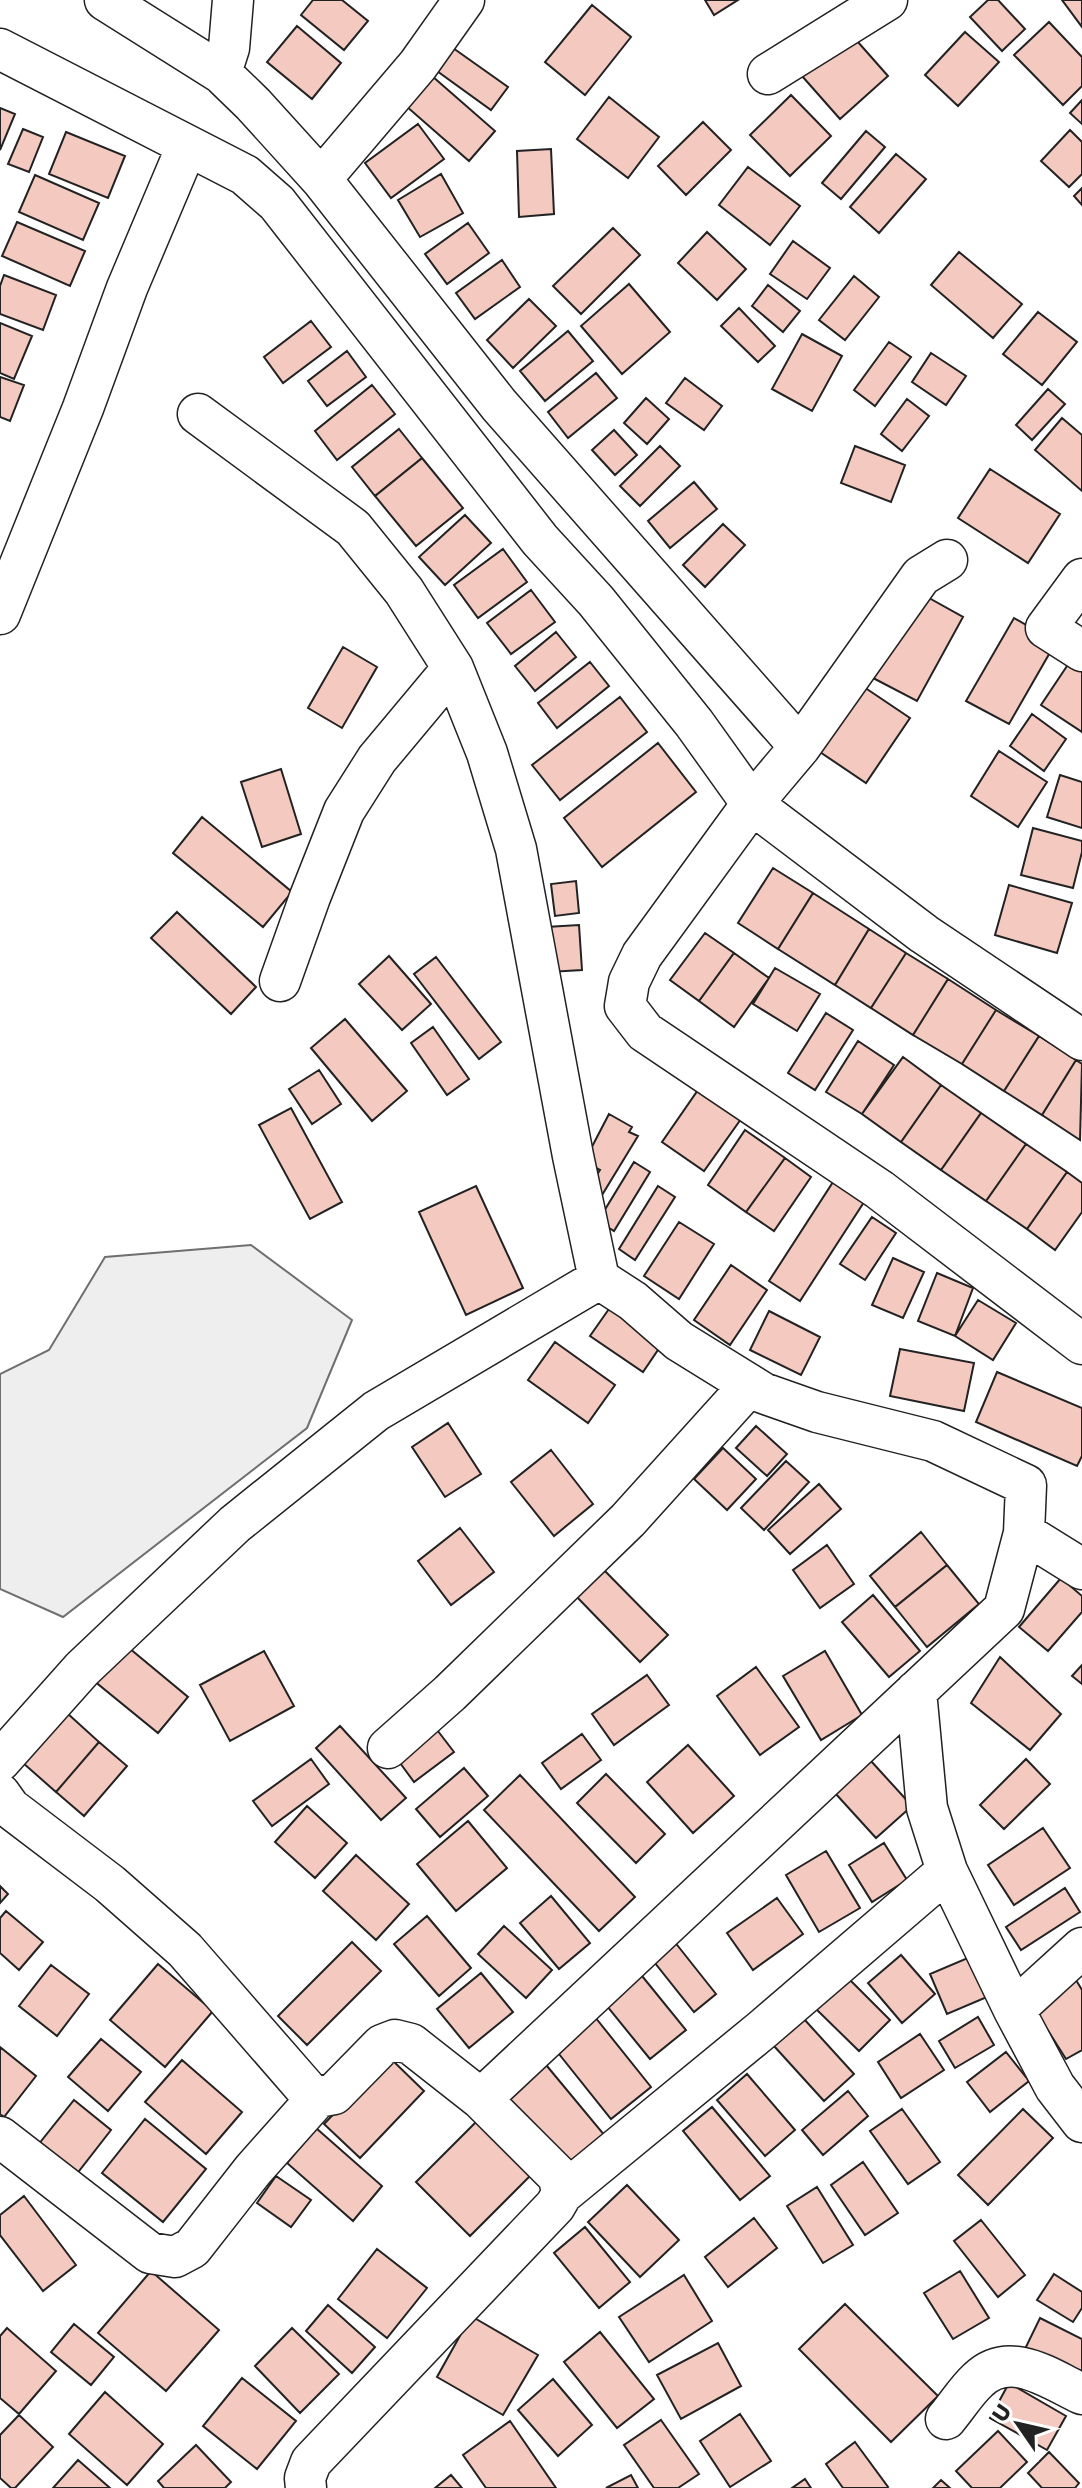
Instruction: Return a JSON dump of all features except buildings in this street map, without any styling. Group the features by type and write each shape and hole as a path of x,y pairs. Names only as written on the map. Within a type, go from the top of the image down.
{"street":[{"path":"105,0 221,73 321,179 499,405 800,747"},
{"path":"221,73 229,48 233,0"},
{"path":"321,179 418,65 464,0"},
{"path":"768,74 887,0"},
{"path":"0,49 245,175 277,203 530,529 596,601 694,723 752,804 924,934 1082,1040"},
{"path":"0,614 83,408 127,288 187,146"},
{"path":"198,414 353,528 404,591 453,668 487,753 516,849 599,1279 633,1301 679,1341 763,1393 817,1412 933,1441 1026,1485 1024,1533 1004,1609 481,2099"},
{"path":"947,560 921,576 800,747 752,804 642,955 629,982 625,1006 645,1032 880,1190 1078,1334"},
{"path":"1082,579 1046,628 1082,651"},
{"path":"280,981 344,811 377,759 453,668"},
{"path":"0,1761 82,1669 235,1524 376,1411 599,1279"},
{"path":"388,1748 450,1693 628,1520 750,1385"},
{"path":"1024,1533 1082,1569"},
{"path":"916,1691 927,1808 947,1871 1055,2087 1082,2122"},
{"path":"0,1794 10,1808 110,1884 185,1950 307,2090 318,2097"},
{"path":"306,2488 305,2478 311,2462 555,2206 562,2194 763,2029 947,1871"},
{"path":"1014,2010 1082,1948"},
{"path":"0,2137 150,2253 175,2257 192,2248 253,2170 318,2097 334,2094 382,2045 395,2040 411,2044 481,2099 559,2177 562,2194"},
{"path":"946,2419 978,2379 994,2367 1023,2366 1082,2394"}],"shaded area":[{"path":"251,1245 352,1320 307,1428 63,1617 0,1589 0,1374 49,1350 105,1257"}]}
